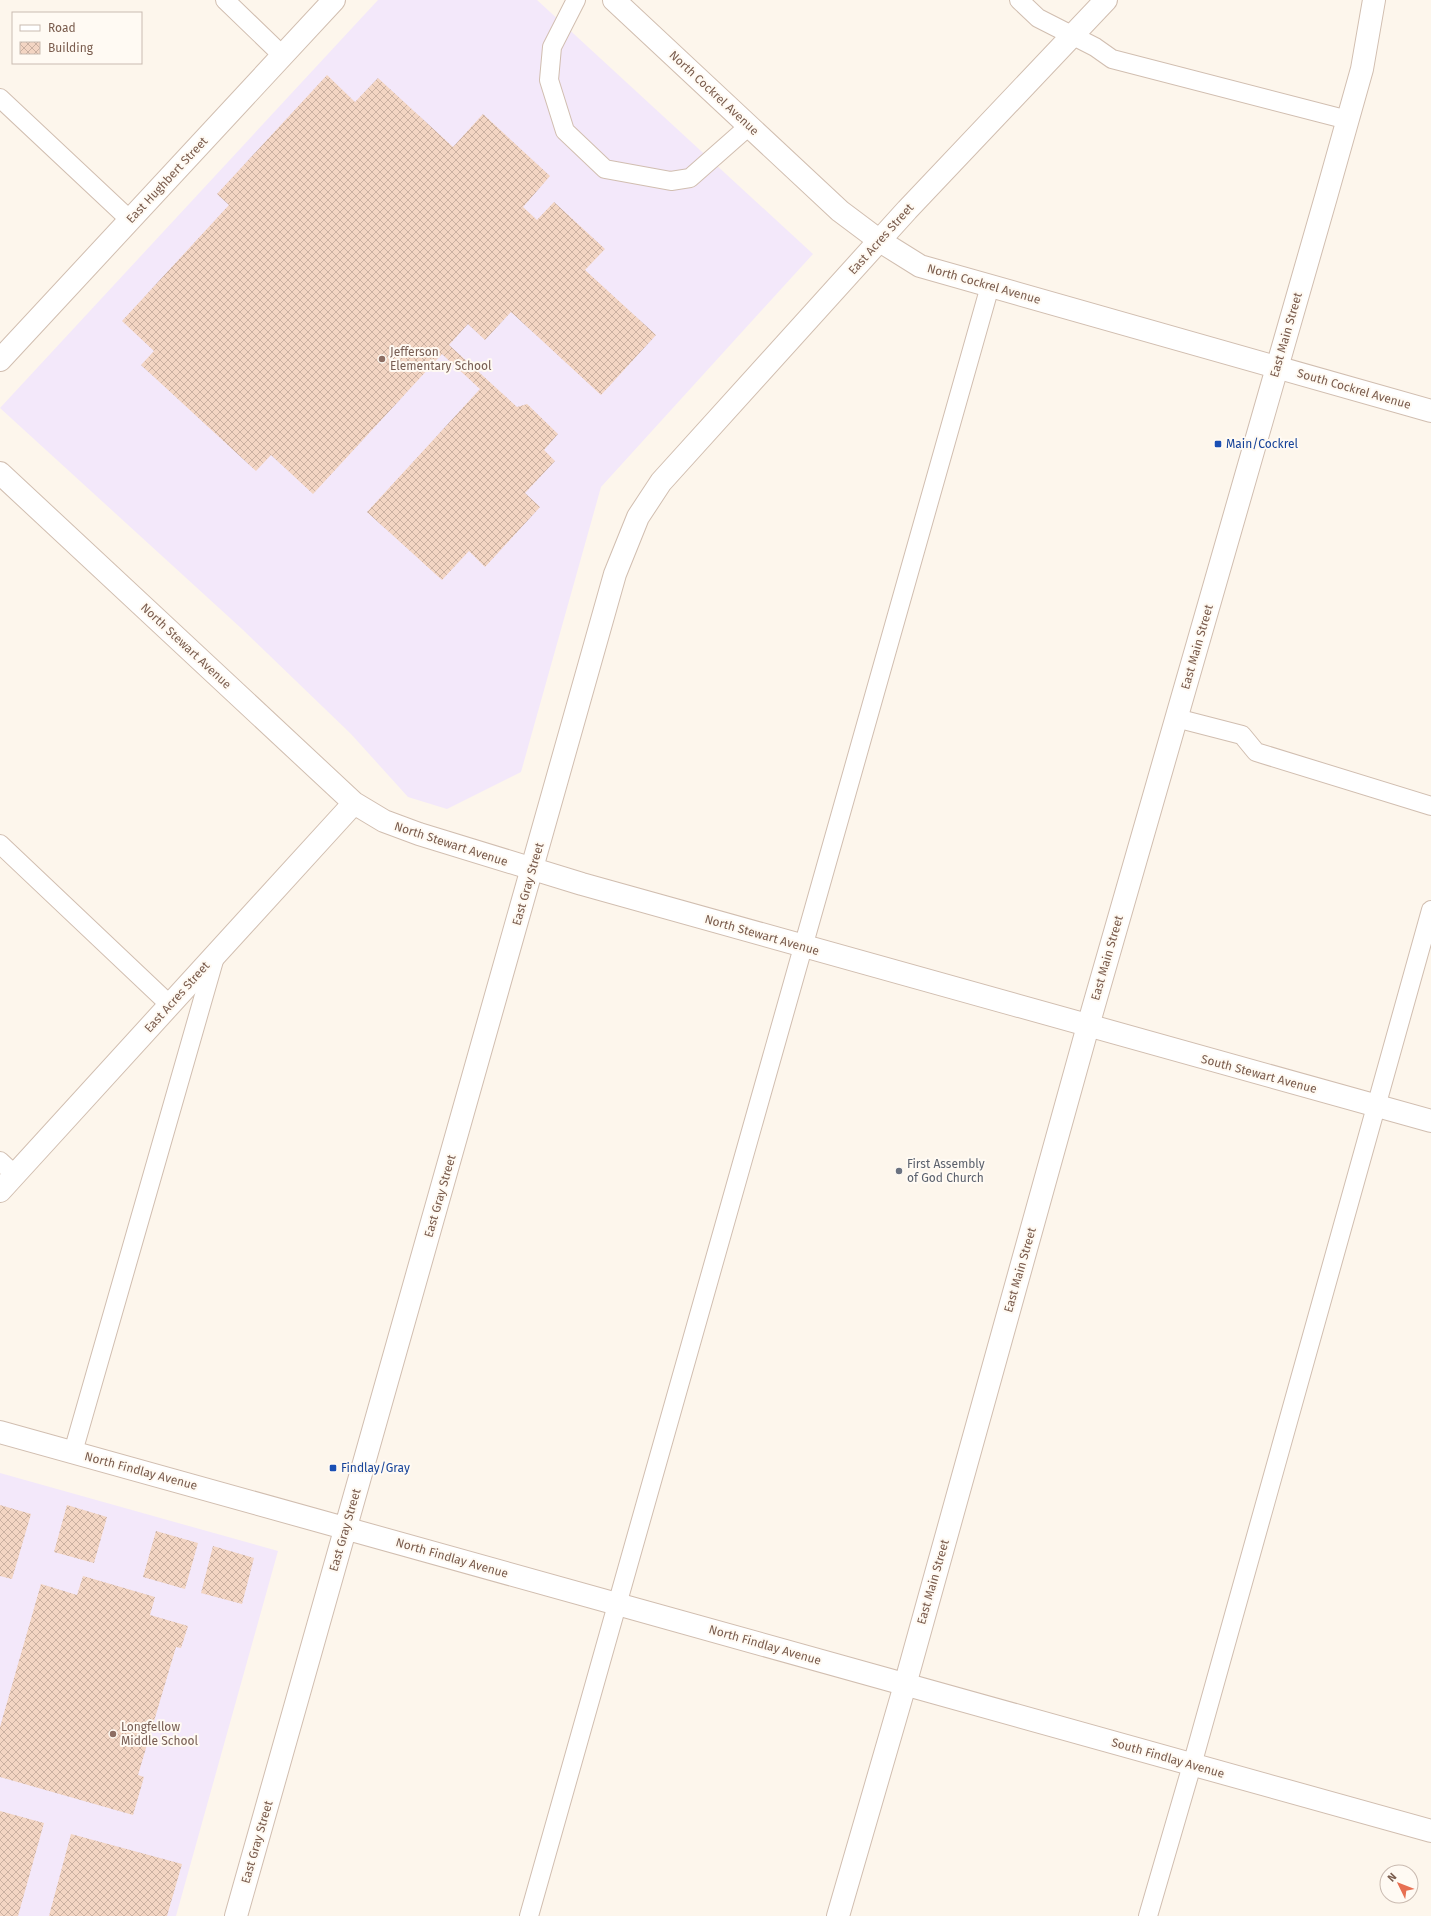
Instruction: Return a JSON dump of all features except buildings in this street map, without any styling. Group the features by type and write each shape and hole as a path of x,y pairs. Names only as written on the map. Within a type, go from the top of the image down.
{"street":[{"name":"East Hughbert Street","path":"0,360 334,0"},
{"name":"North Cockrel Avenue","path":"614,0 840,211 880,241 920,266 1277,367"},
{"name":"East Acres Street","path":"661,482 698,439 880,241 1106,0"},
{"name":"East Main Street","path":"838,1916 905,1684 1088,1026 1348,120 1362,69 1374,0"},
{"name":"South Cockrel Avenue","path":"1277,367 1431,411"},
{"name":"North Stewart Avenue","path":"0,472 354,803 384,821 531,870 1088,1026"},
{"name":"East Gray Street","path":"236,1916 615,574 638,518 661,482"},
{"name":"East Acres Street","path":"0,1191 7,1168 170,1005 354,803"},
{"name":"South Stewart Avenue","path":"1088,1026 1431,1121"},
{"name":"North Findlay Avenue","path":"0,1432 905,1684"},
{"name":"South Findlay Avenue","path":"905,1684 1431,1831"}],"lane":[{"path":"225,0 283,56"},
{"path":"576,0 552,47 549,80 565,131 605,169 671,180 690,178 749,126"},
{"path":"1019,0 1038,18 1095,47 1112,59 1348,120"},
{"path":"0,98 130,220"},
{"path":"529,1916 990,286"},
{"path":"1176,718 1242,735 1256,752 1431,806"},
{"path":"0,844 170,1005"},
{"path":"1148,1916 1192,1765 1431,910"},
{"path":"73,1452 215,956"}],"shaded area":[{"name":"Jefferson Elementary School","path":"378,0 537,0 813,254 601,487 521,772 447,809 408,797 351,734 242,629 0,408"},
{"name":"Longfellow Middle School","path":"0,1473 278,1551 176,1916 0,1916"}],"place":[{"name":"Jefferson Elementary School","path":"382,359"},
{"name":"Main/Cockrel","path":"1218,444"},
{"name":"First Assembly of God Church","path":"899,1171"},
{"name":"Findlay/Gray","path":"333,1468"},
{"name":"Longfellow Middle School","path":"113,1734"}]}
